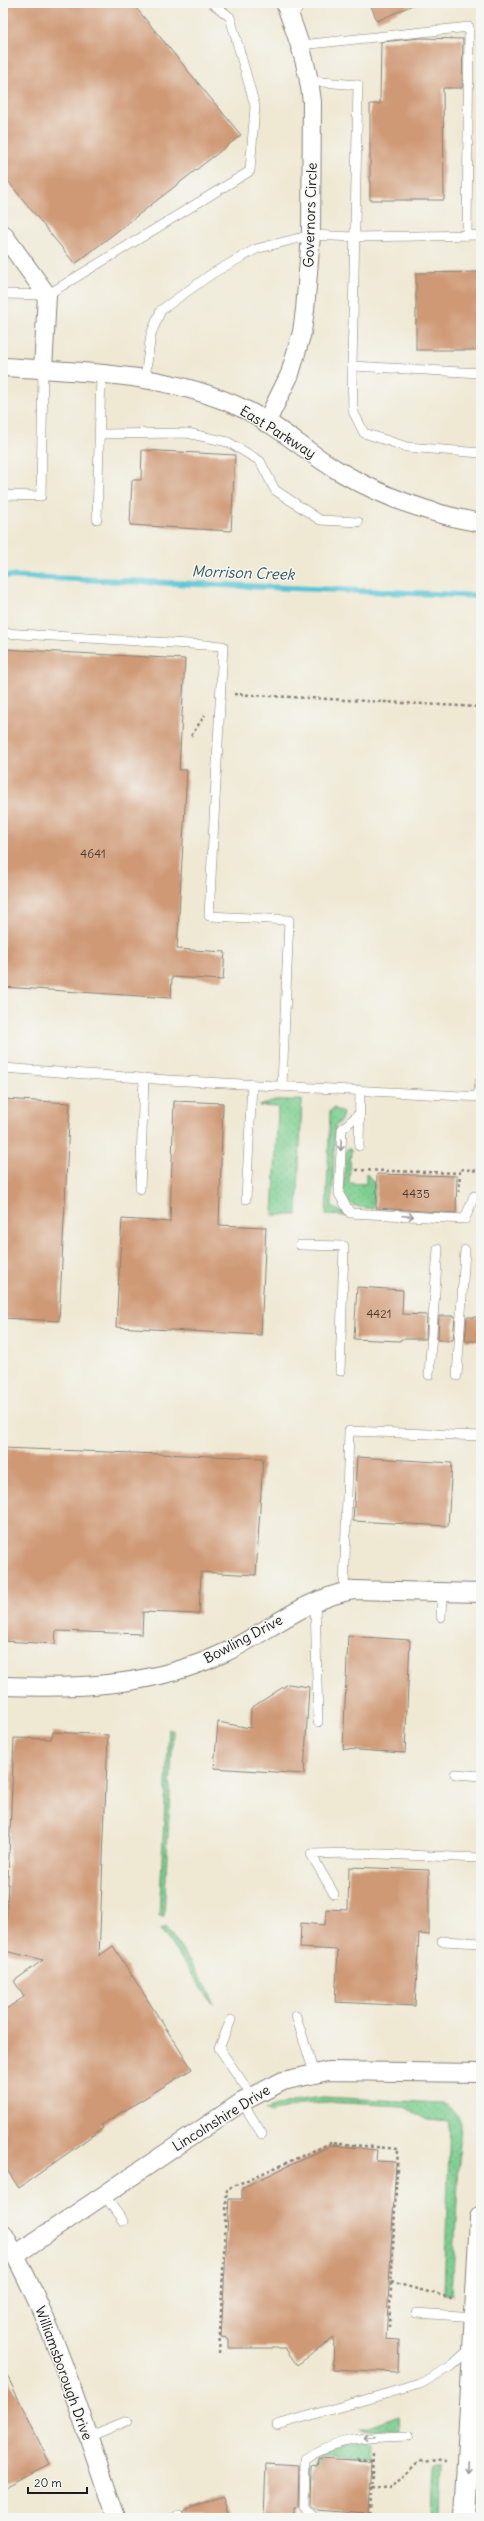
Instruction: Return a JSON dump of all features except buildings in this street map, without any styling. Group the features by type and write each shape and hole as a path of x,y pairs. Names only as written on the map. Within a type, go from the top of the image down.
{"main road":[{"path":"465,2518 481,2218"}],"street":[{"name":"Governors Circle","path":"266,423 290,374 302,332 311,235 312,102 310,80 301,45 288,10"},
{"path":"3,234 47,295 43,370"},
{"name":"East Parkway","path":"3,367 145,378 208,393 248,411 337,470 377,491 420,508 481,523"},
{"name":"Bowling Drive","path":"3,1686 65,1688 106,1686 147,1679 187,1668 225,1652 315,1600 354,1590 481,1593"},
{"name":"Lincolnshire Drive","path":"16,2255 247,2099 283,2081 314,2073 352,2070 481,2073"},
{"name":"Williamsborough Drive","path":"3,2233 32,2287 88,2437 116,2518"}],"lane":[{"path":"3,294 47,295 250,171 255,106 230,17 212,3"},
{"path":"288,10 302,3"},
{"path":"301,45 469,28 467,236"},
{"path":"310,80 358,85 352,366 353,411 364,433 407,447 481,453"},
{"path":"145,378 151,334 161,310 212,272 256,249 311,235 355,237 481,235"},
{"path":"352,366 481,373"},
{"path":"3,495 41,496 43,370"},
{"path":"97,519 101,374"},
{"path":"100,434 187,433 228,442 260,461 275,490 320,520 358,522"},
{"path":"3,633 223,646 209,916 289,920 282,1086"},
{"path":"3,1068 360,1091 480,1096 480,1082"},
{"path":"140,1189 144,1078"},
{"path":"246,1199 252,1084"},
{"path":"359,1146 360,1091"},
{"path":"359,1114 342,1129 338,1194 350,1213 465,1219 474,1196"},
{"path":"300,1245 344,1246 340,1370"},
{"path":"429,1375 438,1250"},
{"path":"458,1376 465,1250"},
{"path":"344,1592 349,1431 481,1436"},
{"path":"441,1617 442,1592"},
{"path":"315,1600 318,1722"},
{"path":"455,1774 481,1776"},
{"path":"334,1894 311,1854 354,1853 481,1858"},
{"path":"442,1941 481,1943"},
{"path":"296,2016 314,2073"},
{"path":"232,2020 219,2048 247,2099 262,2134"},
{"path":"104,2195 123,2221"},
{"path":"416,2313 476,2317"},
{"path":"277,2425 420,2384 451,2366 474,2344"},
{"path":"88,2437 127,2421"},
{"path":"314,2518 304,2509 305,2458 315,2451 358,2438 409,2436"}],"path":[{"path":"190,736 202,719 230,694 479,707 481,711"},
{"path":"356,1170 460,1173"},
{"path":"459,1196 460,1170 481,1171"},
{"path":"219,2354 227,2189 331,2143 398,2149 389,2327"},
{"path":"391,2282 455,2299"},
{"path":"370,2515 374,2449"},
{"path":"357,2459 373,2460"},
{"path":"371,2488 390,2489 419,2461 446,2462"}],"green space":[{"path":"278,1100 302,1100 297,1215 273,1215 278,1107 259,1106"},
{"path":"334,1108 343,1113 341,1120 335,1127 332,1207 348,1216 326,1215 330,1111"},
{"path":"348,1148 351,1150 349,1183 366,1184 366,1173 375,1184 373,1209 352,1205 343,1195 346,1150"},
{"path":"169,1729 173,1730 164,1916 159,1916"},
{"path":"166,1927 210,1992 213,2004 161,1930"},
{"path":"323,2097 441,2103 451,2108 458,2116 461,2123 452,2294 444,2294 450,2122 427,2120 403,2106 324,2102 302,2104 270,2113 265,2110 292,2101"},
{"path":"399,2416 400,2430 360,2430"},
{"path":"360,2441 372,2443 371,2457 319,2456 333,2448"},
{"path":"319,2456 317,2479 309,2479 311,2469"},
{"path":"434,2464 442,2464 440,2518 432,2518"}],"waterway":[{"name":"Morrison Creek","path":"3,576 481,596"}]}
